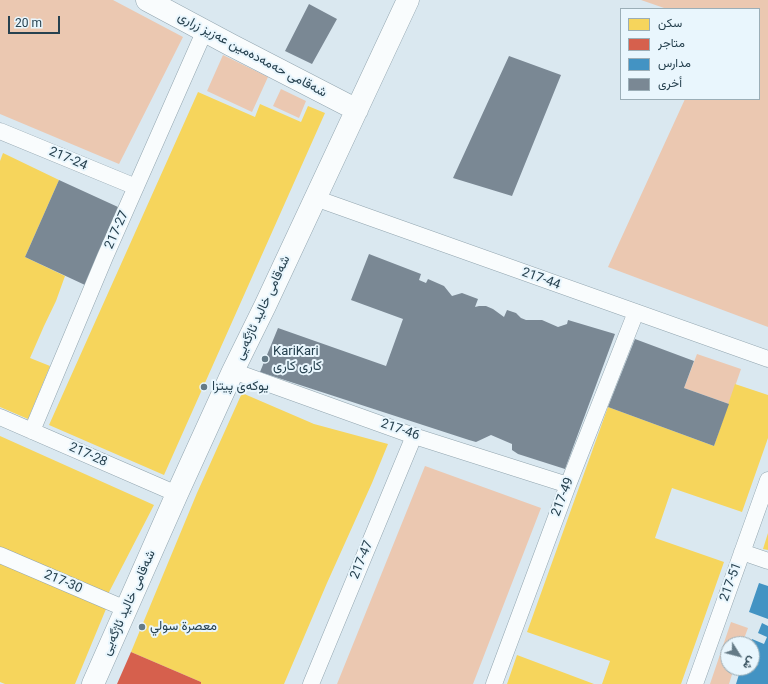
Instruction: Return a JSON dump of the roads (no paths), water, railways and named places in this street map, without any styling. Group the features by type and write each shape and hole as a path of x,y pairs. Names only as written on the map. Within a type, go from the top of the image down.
{"street":[{"name":"شەقامی حەمەدەمین عەزیز زراری","path":"147,0 357,110"},
{"name":"شەقامی خالید ئاژگەیی","path":"93,684 233,371 265,306 314,198 408,0"},
{"name":"217-27","path":"32,431 205,30"},
{"name":"217-24","path":"1,135 136,187"},
{"name":"217-44","path":"314,198 768,359"},
{"name":"217-49","path":"494,684 568,485 636,312"},
{"name":"217-46","path":"233,371 414,436 568,485"},
{"name":"217-28","path":"0,417 177,494"},
{"name":"217-47","path":"311,684 414,436"},
{"name":"217-51","path":"695,684 768,480"},
{"path":"742,552 768,561"},
{"name":"217-30","path":"0,555 126,609"}],"place":[{"name":"KariKari کاری کاری","path":"265,359"},
{"name":"یوکەی پیتزا","path":"204,387"},
{"name":"معصرة سولي","path":"142,627"}]}
